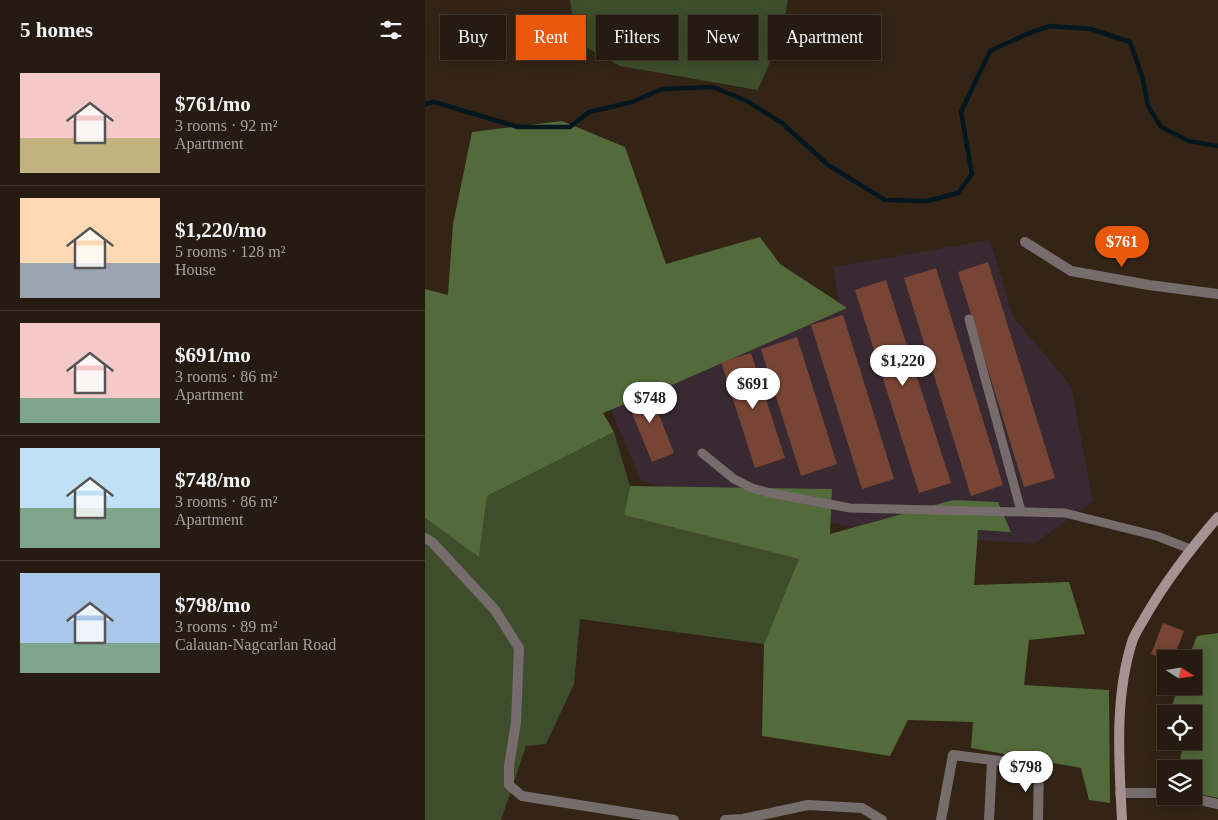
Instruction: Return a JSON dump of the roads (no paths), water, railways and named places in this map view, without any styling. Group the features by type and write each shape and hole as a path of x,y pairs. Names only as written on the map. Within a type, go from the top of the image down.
{"main road":[{"path":"1122,820 1120,730 1123,678 1134,637 1161,591 1190,549 1218,517"}],"street":[{"path":"1025,242 1071,271 1149,285 1218,294"},
{"path":"425,538 432,542 495,610 519,648 516,722 509,766 509,785 521,796 674,820"},
{"path":"941,820 953,755 1039,766 1038,820"},
{"path":"989,820 992,760"},
{"path":"1120,793 1157,793"},
{"path":"1202,800 1218,804"},
{"path":"725,820 743,819 808,805 862,808 882,820"}],"lane":[{"path":"969,319 1021,511"},
{"path":"702,453 734,479 751,488 850,508 1065,513 1157,536 1190,549"}],"waterway":[{"path":"425,104 434,102 518,127 570,127 589,112 632,102 662,89 713,87 747,101 782,123 828,165 885,200 927,201 958,193 972,174 961,112 990,51 1050,26 1091,29 1130,42 1143,79 1148,106 1161,127 1189,141 1218,146"}]}
